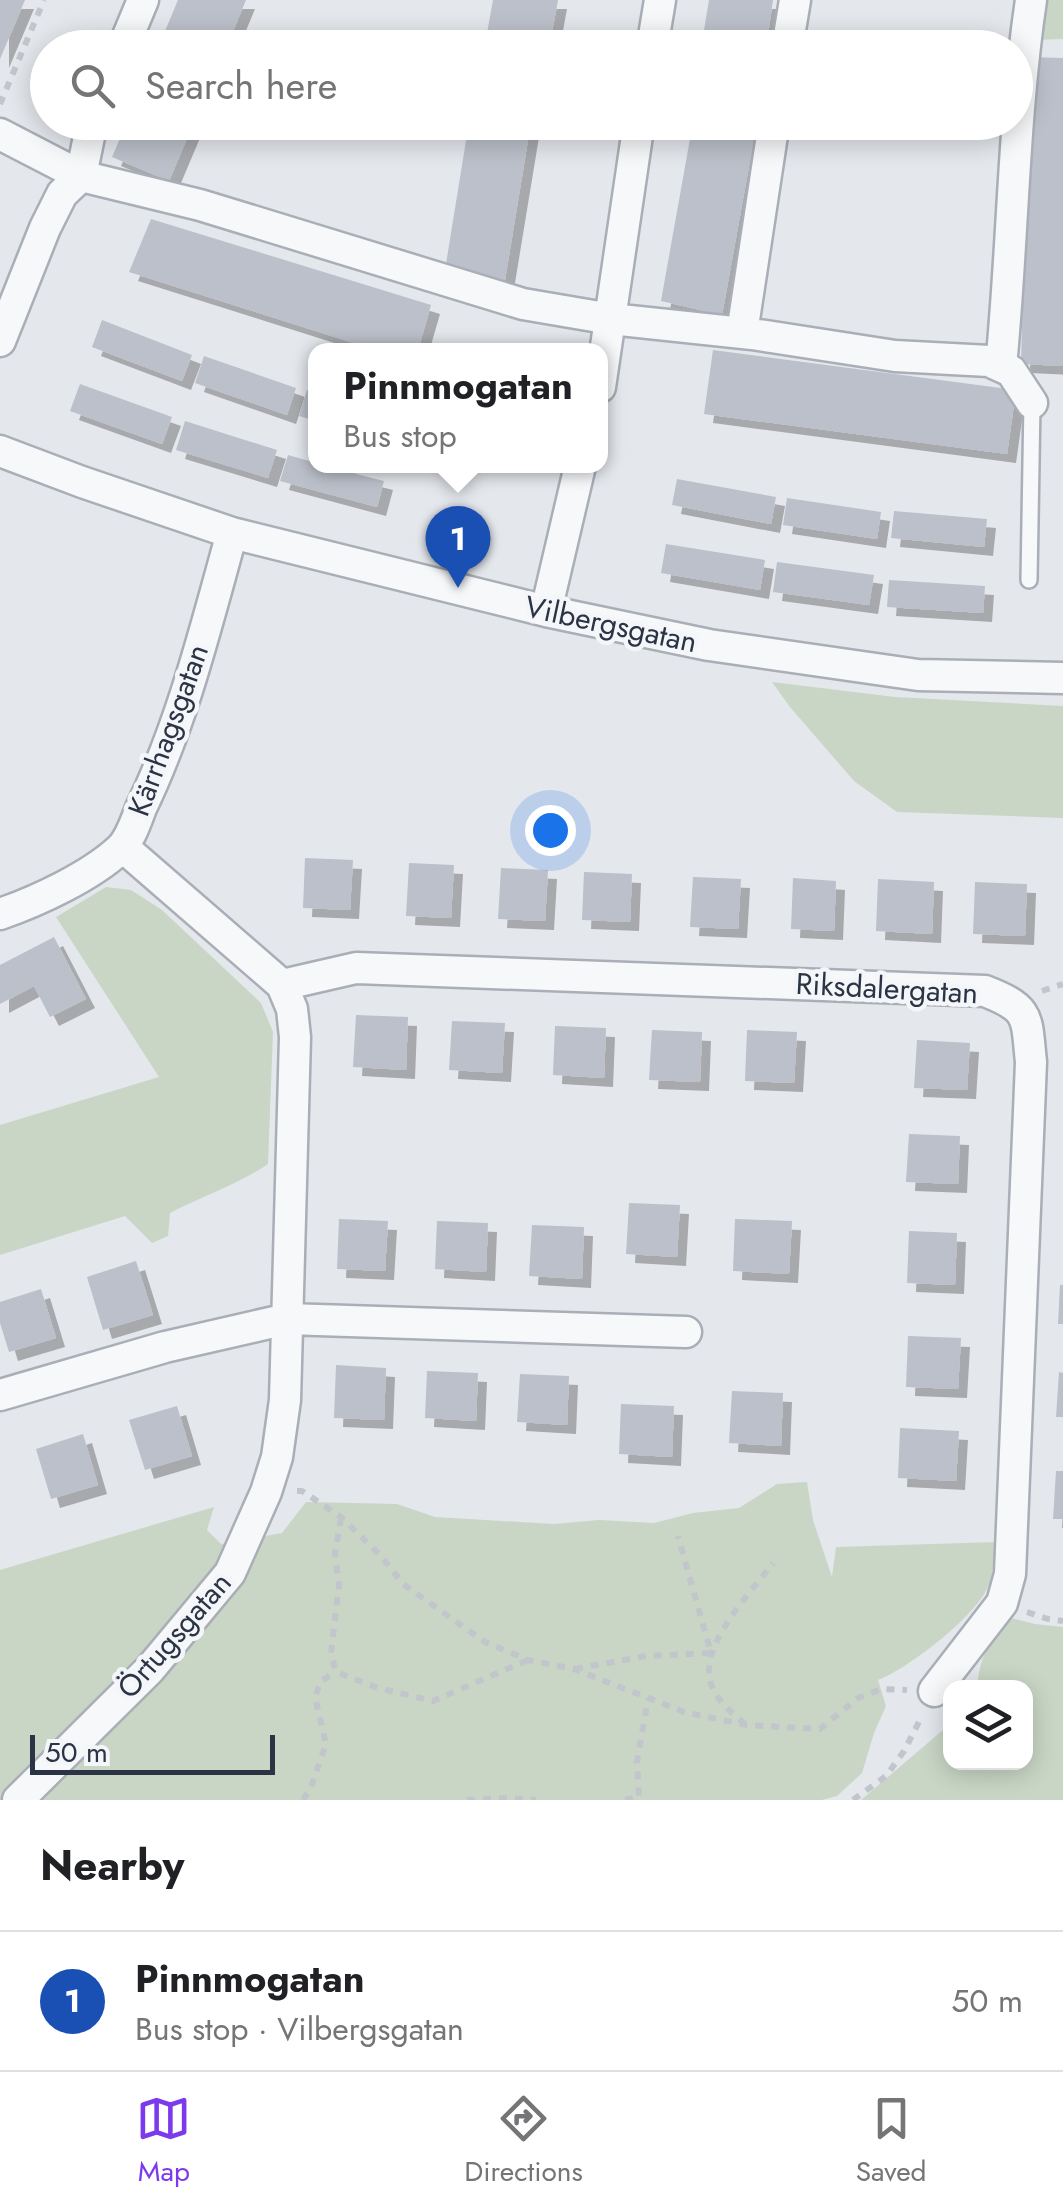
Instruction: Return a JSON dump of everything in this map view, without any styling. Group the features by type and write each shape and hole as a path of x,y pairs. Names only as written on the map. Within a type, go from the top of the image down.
{"street":[{"path":"132,30 144,0"},
{"path":"655,30 660,0"},
{"path":"790,30 795,0"},
{"path":"1027,30 1032,0"},
{"path":"0,134 81,176 200,205 523,304 895,356 989,360 1011,371 1032,403"},
{"path":"0,340 45,228 62,194 81,176 88,140"},
{"path":"607,343 636,140"},
{"path":"742,333 771,140"},
{"path":"1001,366 1018,140"},
{"name":"Vilbergsgatan","path":"0,452 232,533 546,611 709,645 918,675 1063,678"},
{"path":"546,611 578,473"},
{"name":"Kärrhagsgatan","path":"0,914 79,878 123,846 161,766 232,533"},
{"path":"123,846 282,984"},
{"name":"Riksdalergatan","path":"282,984 356,968 985,990 1012,1001 1026,1017 1031,1062 1010,1574 1002,1603 934,1691"},
{"name":"Örtugsgatan","path":"18,1800 150,1669 230,1573 277,1458 285,1400 295,1038 292,1009 282,984"},
{"path":"0,1396 164,1346 286,1319 686,1332"}],"lane":[{"path":"1028,580 1032,403"}],"path":[{"path":"31,30 44,0"},
{"path":"0,105 30,33"},
{"path":"266,1492 302,1491 341,1517 382,1556 403,1584 485,1642 528,1660 574,1669 684,1712 747,1726 820,1729 858,1698 881,1689 934,1691 904,1751 886,1776 853,1800"},
{"path":"336,1672 332,1654 339,1585 335,1553 341,1517"},
{"path":"678,1536 711,1653 710,1680 724,1706 747,1726"},
{"path":"711,1653 724,1628 773,1563"},
{"path":"574,1669 646,1656 711,1653"},
{"path":"336,1672 378,1688 433,1701 528,1660"},
{"path":"303,1800 312,1787 326,1744 315,1698 321,1681 336,1672"},
{"path":"625,1800 639,1799 636,1762 648,1698"},
{"path":"467,1800 536,1800"}],"green space":[{"path":"1039,0 1063,0 1063,39 1033,40"},
{"path":"772,682 895,697 1063,706 1063,818 897,812 854,781"},
{"path":"106,887 131,890 162,910 261,1003 273,1032 268,1164 170,1213 168,1236 152,1243 125,1216 0,1255 0,1125 159,1077 56,917"},
{"path":"807,1482 813,1520 832,1577 836,1547 997,1542 989,1584 968,1614 922,1654 878,1680 886,1706 862,1773 837,1796 822,1800 0,1800 0,1570 214,1507 207,1530 221,1544 282,1533 306,1502 397,1504 435,1517 554,1524 599,1520 654,1523 693,1513 739,1508 777,1484"},
{"path":"1011,1618 1063,1627 1063,1800 861,1800 943,1730 943,1770 1033,1770 1033,1680 978,1680 987,1650"}],"building":[{"path":"0,0 25,0 0,59"},
{"path":"178,0 246,0 234,30 166,30"},
{"path":"493,0 558,0 552,30 488,30"},
{"path":"709,0 773,0 769,30 704,30"},
{"path":"1033,57 1063,58 1063,366 1021,364 1027,140 1033,140"},
{"path":"119,140 186,140 169,181 112,157"},
{"path":"466,140 528,140 505,280 445,270"},
{"path":"690,140 754,140 722,315 661,301"},
{"path":"151,219 431,305 420,343 354,343 129,272"},
{"path":"102,320 192,355 182,381 92,347"},
{"path":"713,350 1016,390 1007,454 704,414"},
{"path":"204,356 296,388 287,415 195,383"},
{"path":"80,384 172,417 162,444 70,411"},
{"path":"307,390 308,419 299,416"},
{"path":"185,421 277,450 268,478 176,450"},
{"path":"288,455 308,461 308,473 353,473 384,481 377,507 280,481"},
{"path":"677,479 776,497 771,524 672,505"},
{"path":"787,498 881,512 877,539 783,525"},
{"path":"894,511 987,519 984,547 891,538"},
{"path":"666,544 765,560 760,590 661,573"},
{"path":"777,562 874,575 869,605 773,592"},
{"path":"889,580 985,586 983,613 887,607"},
{"path":"305,858 353,860 350,910 303,908"},
{"path":"409,863 454,865 451,918 406,916"},
{"path":"501,868 548,870 545,921 498,919"},
{"path":"584,872 632,874 630,922 582,920"},
{"path":"693,877 741,879 738,929 690,927"},
{"path":"793,878 836,881 834,931 791,929"},
{"path":"878,879 934,882 932,934 876,931"},
{"path":"975,882 1027,884 1025,936 973,934"},
{"path":"54,937 86,999 50,1017 34,986 0,1004 0,965"},
{"path":"356,1015 408,1017 406,1070 353,1067"},
{"path":"452,1021 505,1023 502,1073 449,1070"},
{"path":"555,1026 606,1028 604,1078 553,1075"},
{"path":"652,1030 702,1032 700,1082 649,1080"},
{"path":"747,1030 797,1032 794,1083 745,1081"},
{"path":"917,1040 970,1043 967,1090 914,1088"},
{"path":"909,1134 960,1136 958,1184 906,1182"},
{"path":"629,1203 680,1205 677,1257 626,1254"},
{"path":"339,1219 388,1221 385,1271 337,1269"},
{"path":"735,1219 792,1221 789,1274 733,1271"},
{"path":"437,1221 488,1223 486,1272 435,1269"},
{"path":"532,1225 584,1227 582,1279 529,1276"},
{"path":"909,1231 957,1233 955,1285 907,1283"},
{"path":"136,1261 153,1315 103,1330 87,1277"},
{"path":"1063,1285 1063,1324 1058,1324"},
{"path":"41,1289 56,1338 9,1352 0,1323 0,1302"},
{"path":"908,1336 961,1338 958,1389 906,1387"},
{"path":"336,1365 386,1368 384,1420 334,1418"},
{"path":"427,1371 478,1373 476,1421 425,1418"},
{"path":"1059,1372 1063,1373 1063,1417 1056,1417"},
{"path":"520,1374 569,1376 567,1425 517,1422"},
{"path":"732,1391 783,1393 781,1446 729,1443"},
{"path":"621,1404 674,1406 672,1457 619,1454"},
{"path":"177,1406 192,1456 145,1470 129,1420"},
{"path":"900,1428 959,1431 956,1481 898,1478"},
{"path":"83,1434 98,1485 51,1499 36,1449"},
{"path":"1056,1471 1063,1471 1063,1519 1053,1519"}],"place":[{"name":"Pinnmogatan","path":"458,588"}]}
